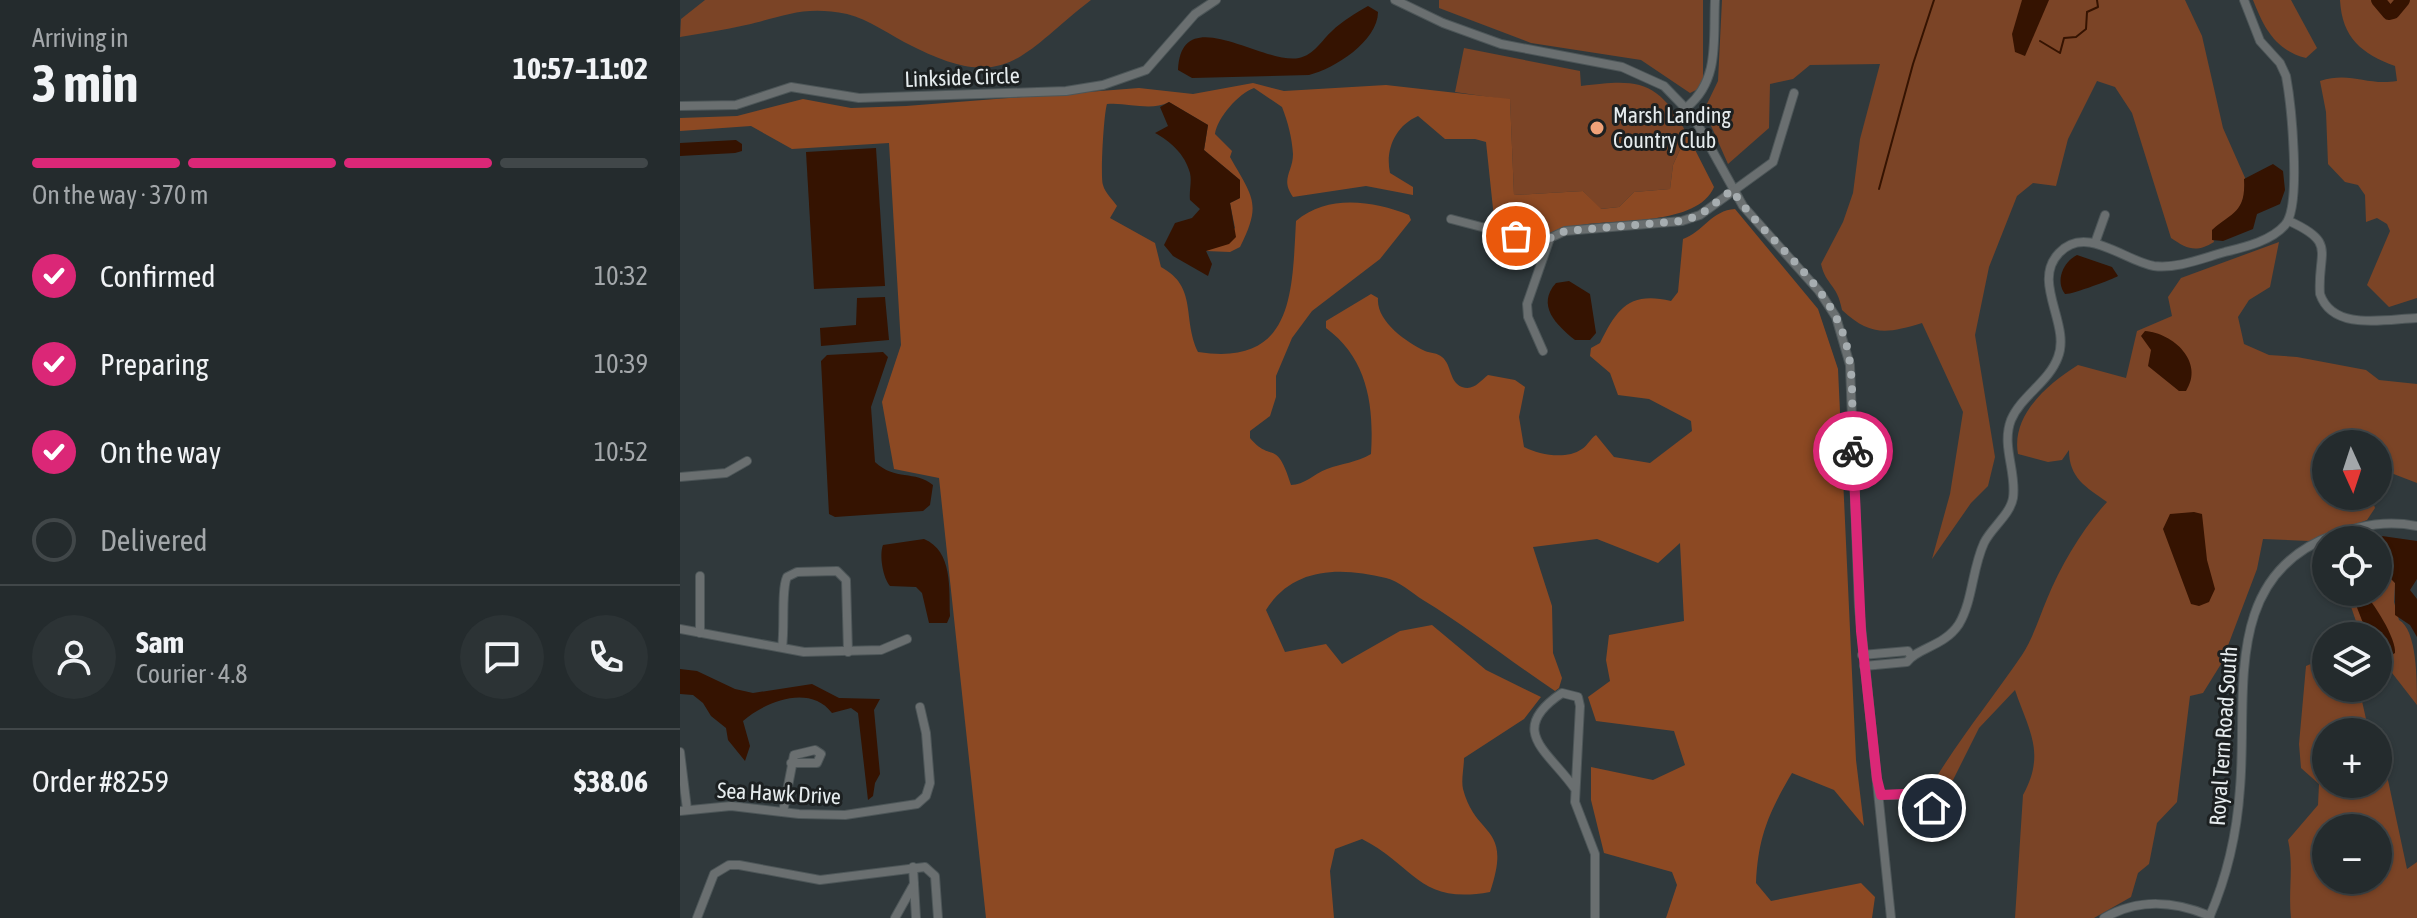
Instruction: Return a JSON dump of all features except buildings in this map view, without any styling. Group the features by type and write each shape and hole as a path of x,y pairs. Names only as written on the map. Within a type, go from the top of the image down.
{"street":[{"name":"Linkside Circle","path":"680,106 736,105 791,87 859,98 1038,92 1103,85 1146,70 1195,14 1216,0"},
{"path":"1395,0 1443,23 1501,44 1638,72 1664,86 1687,107 1732,190 1827,301 1848,349 1862,655 1874,763 1881,795 1891,918"},
{"path":"1687,107 1704,92 1712,75 1715,0"},
{"path":"1864,666 1907,662 1911,656 1935,647 1958,625 1981,550 2013,502 2008,443 2011,422 2052,369 2061,348 2049,284 2052,261 2069,245 2095,243 2146,264 2162,267 2245,246 2274,234 2289,221 2293,180 2286,76 2280,63 2260,41 2244,0"},
{"path":"1543,351 1528,317 1527,304 1550,238 1565,231 1682,221 1700,215 1773,162 1794,93"},
{"path":"2095,243 2105,215"},
{"path":"1451,219 1504,232 1545,248"},
{"path":"2289,221 2310,230 2322,243 2324,259 2320,294 2333,314 2348,319 2417,318"},
{"path":"680,477 726,473 747,461"},
{"name":"Royal Tern Road South","path":"2210,917 2233,839 2241,785 2245,654 2253,617 2265,589 2294,556 2323,539 2378,523 2417,526"},
{"path":"782,647 787,577 797,572 837,571 846,580 848,652"},
{"path":"700,576 700,633"},
{"path":"680,629 804,652 881,650 907,639"},
{"path":"1862,655 1908,651 1911,656"},
{"path":"1889,653 1890,664"},
{"path":"1575,789 1534,738 1533,725 1540,711 1562,693 1578,697 1580,706 1579,773 1575,802 1595,854 1595,918"},
{"name":"Sea Hawk Drive","path":"683,810 731,806 845,815 912,806 922,801 930,783 926,733 920,707"},
{"path":"680,752 683,810"},
{"path":"783,812 791,763"},
{"path":"1881,795 1903,794 1946,816"},
{"path":"697,918 711,878 729,865 750,866 820,880 913,867 932,871 938,918"},
{"path":"913,867 916,918"},
{"path":"895,918 914,884"},
{"path":"2104,918 2128,907 2159,903 2185,907 2210,917"}],"shaded area":[{"path":"705,0 1091,0 1010,62 992,67 970,67 912,46 863,20 832,12 795,13 680,37 681,19"},
{"path":"1439,0 1703,0 1703,79 1698,89 1690,93 1641,60 1531,43 1439,8"},
{"path":"1722,0 2185,0 2202,36 2223,128 2246,180 2246,194 2233,220 2212,233 2214,242 2202,248 2187,247 2171,238 2132,113 2115,87 2097,81 2068,139 2056,186 2033,183 2017,196 1989,267 1975,335 1995,457 1988,486 1971,503 1932,559 1950,494 1963,412 1922,323 1888,331 1861,325 1842,310 1821,264 1843,222 1853,193 1860,139 1880,64 1810,65 1793,79 1770,84 1769,128 1728,164 1704,110 1718,81"},
{"path":"2022,0 2049,0 2025,56 2015,52 2012,34"},
{"path":"2253,0 2291,0 2317,48 2306,58 2286,50 2266,29"},
{"path":"2340,0 2417,0 2417,298 2389,307 2367,285 2390,231 2387,224 2377,218 2366,222 2365,195 2358,185 2345,182 2328,164 2326,112 2320,81 2341,77 2376,82 2397,81 2395,66 2373,56 2356,43 2345,25"},
{"path":"1368,6 1378,12 1371,33 1353,52 1319,72 1309,75 1192,78 1178,70 1183,50 1193,40 1208,37 1283,58 1299,58 1313,51 1340,24"},
{"name":"Marsh Landing Country Club","path":"1464,48 1580,71 1581,86 1632,84 1656,93 1666,102 1687,134 1673,165 1670,189 1634,192 1619,207 1600,209 1583,191 1514,195 1510,100 1455,92"},
{"path":"1253,83 1284,91 1386,85 1510,99 1514,195 1583,191 1601,209 1619,207 1634,192 1670,189 1673,165 1687,134 1714,187 1705,200 1674,215 1575,226 1538,238 1528,236 1494,218 1486,142 1445,139 1418,116 1398,132 1389,156 1390,173 1413,187 1413,195 1366,186 1293,197 1287,180 1292,148 1282,107 1254,88 1230,107 1215,134 1232,151 1230,157 1252,201 1251,220 1240,247 1230,252 1206,251 1235,228 1230,203 1240,198 1240,180 1204,150 1208,125 1169,102 1147,106 1107,104 1102,179 1105,191 1117,206 1110,218 1155,243 1161,267 1173,275 1185,294 1198,352 1230,354 1253,348 1270,336 1282,319 1289,298 1296,221 1309,212 1351,203 1381,206 1409,215 1411,220 1380,259 1312,311 1292,338 1276,376 1276,397 1270,416 1250,431 1250,438 1257,446 1273,453 1281,461 1291,485 1371,454 1371,418 1365,385 1351,354 1326,328 1326,321 1371,294 1378,298 1387,323 1417,347 1442,357 1458,385 1470,388 1488,375 1515,380 1525,387 1519,417 1524,447 1545,454 1568,454 1582,449 1596,435 1614,457 1650,463 1692,431 1691,421 1649,399 1618,395 1610,373 1590,356 1591,348 1600,343 1612,321 1626,306 1645,299 1671,301 1678,292 1683,239 1720,213 1735,209 1818,309 1838,369 1856,760 1864,826 1834,790 1792,773 1766,825 1756,883 1771,901 1861,883 1875,897 1872,918 1666,918 1677,885 1672,872 1604,853 1591,800 1591,767 1653,780 1685,765 1674,731 1596,721 1588,697 1610,681 1606,660 1609,635 1684,621 1680,543 1658,563 1597,539 1533,547 1552,606 1553,653 1562,678 1555,691 1401,584 1386,578 1335,572 1304,578 1290,585 1266,610 1285,652 1326,644 1342,664 1400,631 1432,625 1486,670 1541,697 1524,719 1464,758 1463,789 1476,817 1495,843 1496,870 1490,892 1466,895 1432,888 1362,839 1335,849 1330,871 1334,918 986,918 939,478 894,469 882,402 901,345 889,143 792,149 751,126 680,131 680,118 737,116 803,99 851,108 1139,88 1193,94"},
{"path":"1169,102 1208,125 1204,150 1240,180 1240,198 1230,203 1236,237 1229,244 1206,251 1212,264 1208,276 1173,256 1164,245 1175,223 1192,218 1200,209 1190,200 1191,176 1185,160 1171,144 1155,133 1168,126 1160,107"},
{"path":"736,140 742,144 742,151 680,156 680,143"},
{"path":"876,148 885,286 814,289 806,152"},
{"path":"2273,164 2283,171 2285,190 2280,204 2257,214 2253,229 2223,241 2212,240 2212,230 2240,205 2244,179"},
{"path":"2279,242 2270,287 2249,300 2238,317 2244,344 2269,355 2366,370 2379,380 2417,384 2417,483 2392,473 2392,430 2312,430 2312,510 2374,510 2367,520 2350,526 2312,526 2312,540 2309,541 2263,539 2257,569 2221,664 2203,693 2190,696 2177,802 2157,823 2149,864 2138,873 2131,897 2094,918 2015,918 2023,795 2030,780 2034,754 2030,730 2015,690 1979,728 1953,780 1931,786 2022,655 2066,560 2089,523 2107,502 2075,475 2069,450 2062,460 2048,462 2018,454 2020,427 2044,391 2078,365 2126,378 2137,331 2172,316 2168,297 2181,278"},
{"path":"2077,255 2112,267 2118,276 2065,294 2061,283 2062,272"},
{"path":"1569,281 1590,294 1596,333 1590,340 1575,340 1555,321 1548,307 1550,291 1556,283"},
{"path":"885,297 889,340 821,346 820,328 856,325 857,298"},
{"path":"2145,331 2166,337 2183,351 2192,370 2186,391 2179,391 2148,366 2151,350 2141,336"},
{"path":"883,352 888,357 871,407 875,462 890,472 926,480 933,485 930,505 923,511 835,517 829,514 821,361 827,355"},
{"path":"2170,514 2202,514 2207,560 2215,589 2209,602 2199,606 2191,604 2163,529"},
{"path":"2392,537 2417,541 2417,579 2410,590 2417,599 2417,637 2410,625 2395,615 2395,583 2392,580"},
{"path":"924,539 940,552 948,572 950,616 947,623 929,623 922,593 916,587 890,586 884,572 883,545"},
{"path":"2392,579 2399,620 2405,625 2413,644 2417,705 2392,673 2392,622 2356,622 2351,606 2392,606"},
{"path":"2356,606 2374,606 2384,622 2363,622"},
{"path":"2312,663 2312,702 2362,702 2366,718 2312,718 2312,778 2301,768 2299,744 2306,666"},
{"path":"680,669 697,671 735,689 753,693 812,684 839,698 880,699 874,710 880,774 873,796 868,800 858,713 851,708 832,713 823,704 800,698 764,707 743,721 750,746 745,761 728,740 726,728 711,716 703,703 693,695 680,694"},
{"path":"2318,798 2392,798 2407,869 2417,862 2417,918 2291,918 2288,840 2318,805"}],"waterway":[{"path":"1879,189 1934,0"},
{"path":"2040,41 2060,53 2064,38 2076,37 2086,29 2087,12 2098,7 2097,0"},
{"path":"2378,0 2389,13 2403,0"}],"way so far":[{"path":"1516,236 1545,248 1550,238 1565,231 1682,221 1700,215 1732,190 1755,221 1819,291 1836,317 1848,349 1853,451"}],"place":[{"name":"Marsh Landing Country Club","path":"1597,128"}],"route":[{"path":"1853,451 1861,631 1877,779 1881,795 1903,794 1932,808"}]}
